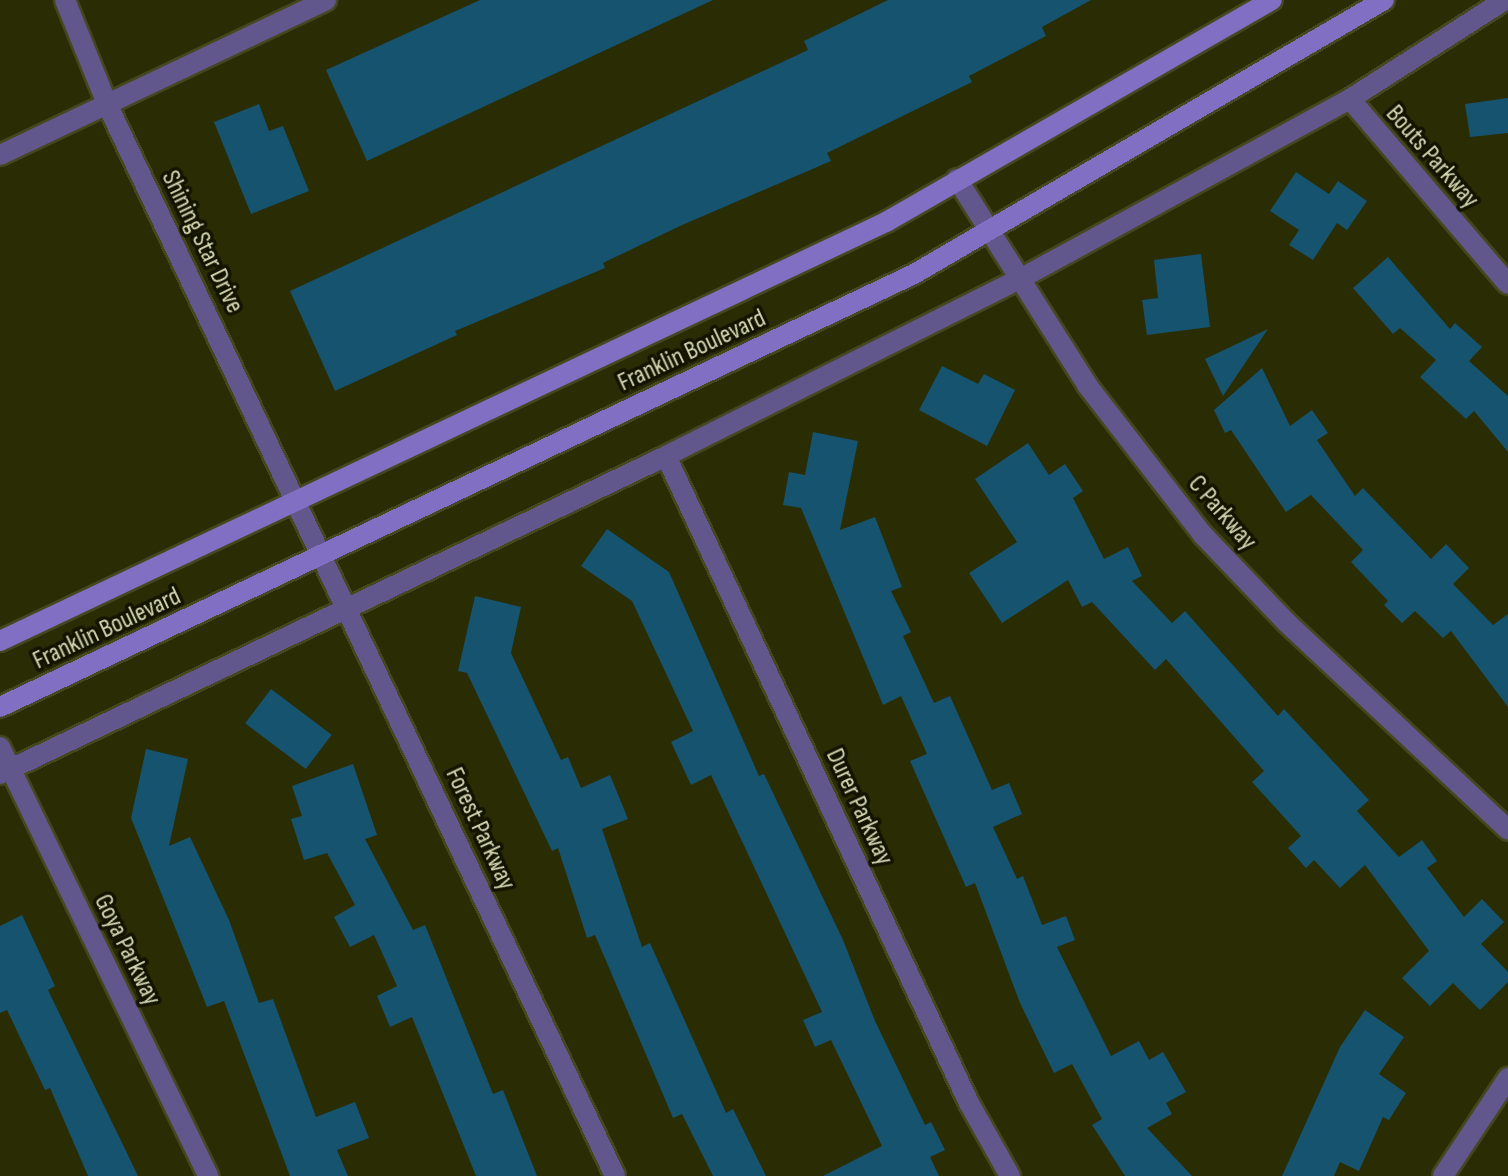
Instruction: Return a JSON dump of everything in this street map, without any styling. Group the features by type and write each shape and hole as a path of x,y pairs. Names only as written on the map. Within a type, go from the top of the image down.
{"main road":[{"name":"Franklin Boulevard","path":"0,641 299,503 886,222 1272,0"},
{"name":"Franklin Boulevard","path":"0,707 324,557 914,274 1384,0"}],"street":[{"name":"Shining Star Drive","path":"65,0 107,104 299,503"},
{"path":"0,155 326,0"},
{"path":"6,772 666,456 1018,280 1350,99 1505,0"},
{"name":"Bouts Parkway","path":"1350,99 1508,284"},
{"name":"C Parkway","path":"957,179 1018,280 1131,445 1203,535 1286,622 1508,830"},
{"name":"Durer Parkway","path":"666,456 969,1103 1010,1176"},
{"name":"Forest Parkway","path":"299,503 615,1176"},
{"name":"Goya Parkway","path":"0,747 6,772 208,1176"},
{"path":"1443,1176 1508,1078"}],"building":[{"path":"480,0 713,0 367,161 326,70"},
{"path":"888,0 1091,0 1042,27 1046,36 969,76 972,82 827,153 831,161 680,226 603,263 605,268 455,331 457,335 335,391 290,291 808,50 804,41"},
{"path":"1508,98 1508,133 1470,137 1465,104"},
{"path":"259,104 269,131 283,126 309,191 251,214 214,122"},
{"path":"1296,172 1329,194 1338,181 1367,201 1347,230 1337,223 1313,260 1289,245 1299,230 1270,211"},
{"path":"1201,254 1210,327 1147,335 1142,300 1158,298 1154,260"},
{"path":"1388,257 1450,329 1455,323 1482,347 1469,361 1508,396 1508,452 1474,411 1466,419 1420,377 1436,360 1400,328 1393,334 1353,288"},
{"path":"1268,329 1223,396 1205,359"},
{"path":"942,366 978,384 984,374 1015,390 987,446 919,410"},
{"path":"1262,368 1290,426 1312,410 1328,433 1317,440 1355,496 1363,488 1431,559 1446,544 1469,568 1453,584 1493,625 1508,614 1508,707 1451,631 1443,638 1415,611 1402,623 1384,605 1388,601 1351,562 1363,550 1311,495 1286,512 1231,430 1225,433 1214,410"},
{"path":"813,432 858,441 840,530 875,517 902,587 891,591 911,632 903,636 934,703 950,696 992,790 1009,783 1022,814 993,827 1017,879 1023,876 1042,925 1066,916 1075,940 1057,947 1111,1056 1139,1041 1149,1060 1163,1052 1186,1092 1166,1103 1172,1114 1147,1128 1192,1176 1125,1176 1092,1125 1102,1119 1072,1064 1054,1073 1020,1003 975,883 966,887 910,761 927,754 901,696 883,705 801,508 783,505 789,472 805,475"},
{"path":"1028,443 1049,475 1065,464 1083,491 1073,498 1104,559 1128,547 1142,576 1132,581 1172,623 1185,611 1278,716 1284,709 1369,800 1357,811 1399,857 1422,840 1437,861 1427,868 1464,917 1482,899 1504,922 1481,944 1508,972 1508,982 1480,1010 1453,983 1430,1006 1402,978 1429,951 1365,865 1340,888 1314,860 1306,868 1288,848 1301,836 1252,782 1264,771 1166,659 1155,670 1092,602 1082,607 1068,580 1002,623 969,573 1017,542 975,479"},
{"path":"607,529 669,572 759,776 764,774 843,940 875,1021 925,1125 931,1122 945,1150 930,1157 939,1176 823,1176 882,1146 831,1040 815,1047 803,1020 822,1012 711,775 691,785 671,742 693,731 632,601 581,566"},
{"path":"475,596 521,607 511,653 561,760 568,757 581,788 610,775 628,819 602,829 642,947 650,943 726,1113 733,1109 766,1176 713,1176 682,1114 673,1118 595,935 587,938 558,848 552,851 467,673 458,671"},
{"path":"271,689 332,735 306,769 245,723"},
{"path":"146,749 188,759 169,846 190,837 229,920 259,1003 273,999 316,1117 355,1102 369,1138 337,1150 348,1176 290,1176 224,1001 207,1007 131,818"},
{"path":"353,764 377,835 365,839 413,930 425,925 493,1094 503,1090 537,1176 476,1176 412,1017 390,1027 377,996 397,986 374,935 350,947 334,917 355,905 327,853 304,860 291,819 302,816 292,786"},
{"path":"22,915 55,986 48,990 138,1176 88,1176 50,1088 45,1090 7,1010 0,1013 0,926"},
{"path":"1365,1010 1404,1037 1379,1074 1406,1093 1389,1120 1383,1117 1359,1171 1340,1162 1334,1176 1282,1176 1340,1047"}]}
